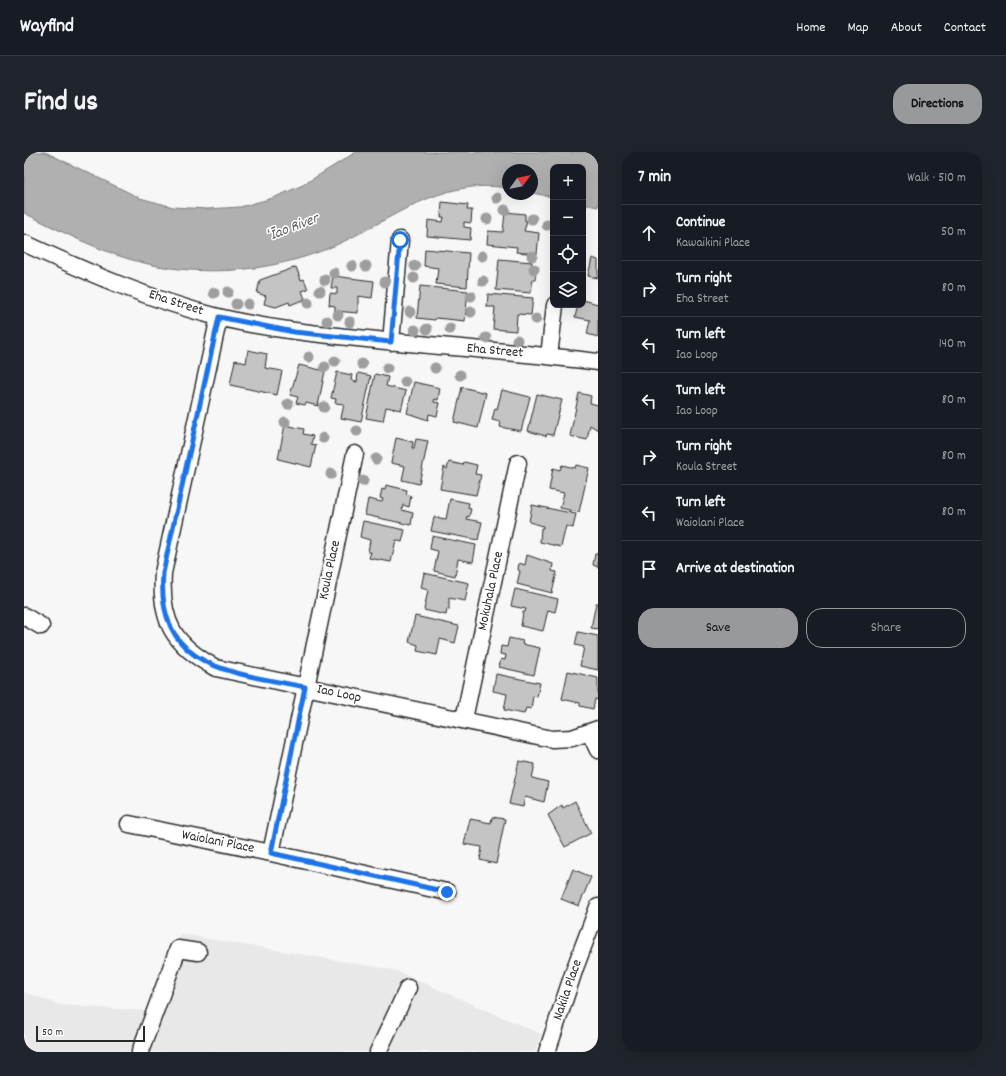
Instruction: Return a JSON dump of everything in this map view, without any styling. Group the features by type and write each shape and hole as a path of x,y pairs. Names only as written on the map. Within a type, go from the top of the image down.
{"street":[{"path":"391,342 400,240"},
{"name":"Eha Street","path":"24,243 74,266 167,302 219,317 294,332 550,356 598,362"},
{"path":"550,356 555,308"},
{"name":"Iao Loop","path":"219,317 163,573 163,606 168,624 186,649 216,668 464,719 552,739 572,738 594,731"},
{"name":"Koula Place","path":"271,853 355,454"},
{"name":"Mokuhala Place","path":"464,719 518,463"},
{"path":"24,616 41,626"},
{"path":"594,731 598,750"},
{"name":"Waiolani Place","path":"129,824 271,853 447,892"},
{"name":"Nakila Place","path":"548,1052 575,968 598,907"},
{"path":"140,1052 178,949 198,952"},
{"path":"378,1052 408,988"}],"shaded area":[{"path":"180,934 394,970 541,1034 535,1052 24,1052 24,992 61,1005 149,1011"}],"water":[{"name":"ʻĪao River","path":"24,152 45,152 140,198 173,207 207,209 240,207 273,198 303,185 356,152 598,152 598,207 586,205 586,164 550,164 550,196 538,194 538,164 502,164 502,188 483,186 460,189 438,195 417,203 334,246 277,264 248,269 218,271 188,270 158,266 129,259 82,241 24,213"}],"building":[{"path":"442,202 468,205 467,210 472,210 471,223 464,222 464,227 471,228 470,240 427,236 428,220 443,222 444,217 441,217"},
{"path":"505,212 525,214 525,221 527,221 524,231 539,233 537,254 516,252 517,247 487,244 488,231 503,232"},
{"path":"425,249 469,253 467,287 436,284 438,268 424,266"},
{"path":"592,258 598,260 598,278 588,276"},
{"path":"499,259 532,262 531,272 536,273 535,280 533,279 531,293 496,290"},
{"path":"296,267 301,280 304,279 308,289 302,291 305,299 290,305 289,302 276,307 264,304 266,296 257,293 260,280"},
{"path":"333,276 374,281 372,298 358,296 358,313 335,311 335,306 329,305 330,293 337,294 337,288 331,288"},
{"path":"420,286 468,291 465,321 417,318"},
{"path":"488,294 533,298 531,315 517,314 516,331 493,329 495,307 487,307"},
{"path":"586,301 598,304 598,337 587,334 590,320 575,317 577,308 586,308"},
{"path":"248,350 267,354 265,368 282,371 277,395 230,385 235,360 246,363"},
{"path":"299,365 325,371 318,406 306,403 305,405 296,403 298,397 290,395"},
{"path":"337,372 352,375 351,380 357,382 358,373 371,376 361,422 341,418 344,404 335,403 336,399 331,398"},
{"path":"375,374 388,377 386,386 406,391 401,410 386,407 383,421 366,418"},
{"path":"414,382 440,388 438,400 434,399 434,402 440,403 437,416 429,414 428,420 407,413"},
{"path":"462,387 486,393 478,428 454,422"},
{"path":"502,390 530,397 521,431 500,427 501,422 492,420 495,408 497,409"},
{"path":"579,393 591,396 590,403 598,405 598,430 590,425 587,440 570,436"},
{"path":"537,394 562,400 553,435 547,434 546,436 528,431"},
{"path":"285,425 304,429 303,434 313,436 311,444 316,445 311,467 278,459"},
{"path":"396,438 413,442 412,448 414,448 416,439 428,441 419,484 402,480 405,466 391,463"},
{"path":"449,462 463,465 464,462 477,465 475,474 481,475 476,495 440,489 444,467 447,469"},
{"path":"562,465 575,468 576,465 589,468 579,512 560,508 564,493 549,490 553,468 560,470"},
{"path":"386,485 407,490 406,494 411,496 409,507 403,505 402,510 413,513 411,525 365,515 368,499 382,502 383,499 380,498 382,489 385,490"},
{"path":"450,499 469,503 468,508 471,509 469,517 467,516 466,519 482,522 478,540 431,531 434,517 446,519"},
{"path":"532,505 576,514 573,528 566,526 561,547 540,542 541,528 543,528 543,526 529,522"},
{"path":"363,521 405,530 402,542 396,540 391,562 369,558 371,552 368,552 370,540 360,537"},
{"path":"432,536 476,545 473,562 458,559 455,576 434,571 438,551 430,549"},
{"path":"595,554 598,554 598,567 593,565"},
{"path":"527,555 553,564 552,571 557,572 552,593 517,584 520,571 518,570 519,563 525,565"},
{"path":"424,573 469,583 465,601 449,598 449,610 447,609 446,615 424,610 428,590 421,588"},
{"path":"515,589 558,599 555,612 548,610 543,631 521,626 523,612 525,612 526,609 511,606"},
{"path":"596,603 598,603 598,629 591,628"},
{"path":"415,616 459,626 455,643 440,639 437,655 417,651 418,645 409,642"},
{"path":"578,632 598,636 598,670 580,666 584,647 575,645"},
{"path":"509,638 523,641 522,644 540,648 534,675 499,667 501,659 505,660 506,655 500,654 501,646 507,647"},
{"path":"568,671 598,678 598,700 595,699 593,709 580,706 580,703 562,699"},
{"path":"496,674 540,683 537,697 533,696 531,709 526,708 524,714 504,710 507,694 493,691"},
{"path":"519,761 535,764 532,778 548,782 544,802 525,797 523,807 509,804"},
{"path":"575,801 591,833 565,847 548,815 562,805 563,808"},
{"path":"492,817 505,819 496,864 480,860 482,847 464,844 470,819 491,823"},
{"path":"573,869 591,877 579,906 561,899"}],"route":[{"path":"400,240 391,342 294,332 219,317 163,573 163,606 168,624 177,637 186,649 200,659 216,668 305,687 271,853 447,892"}]}
